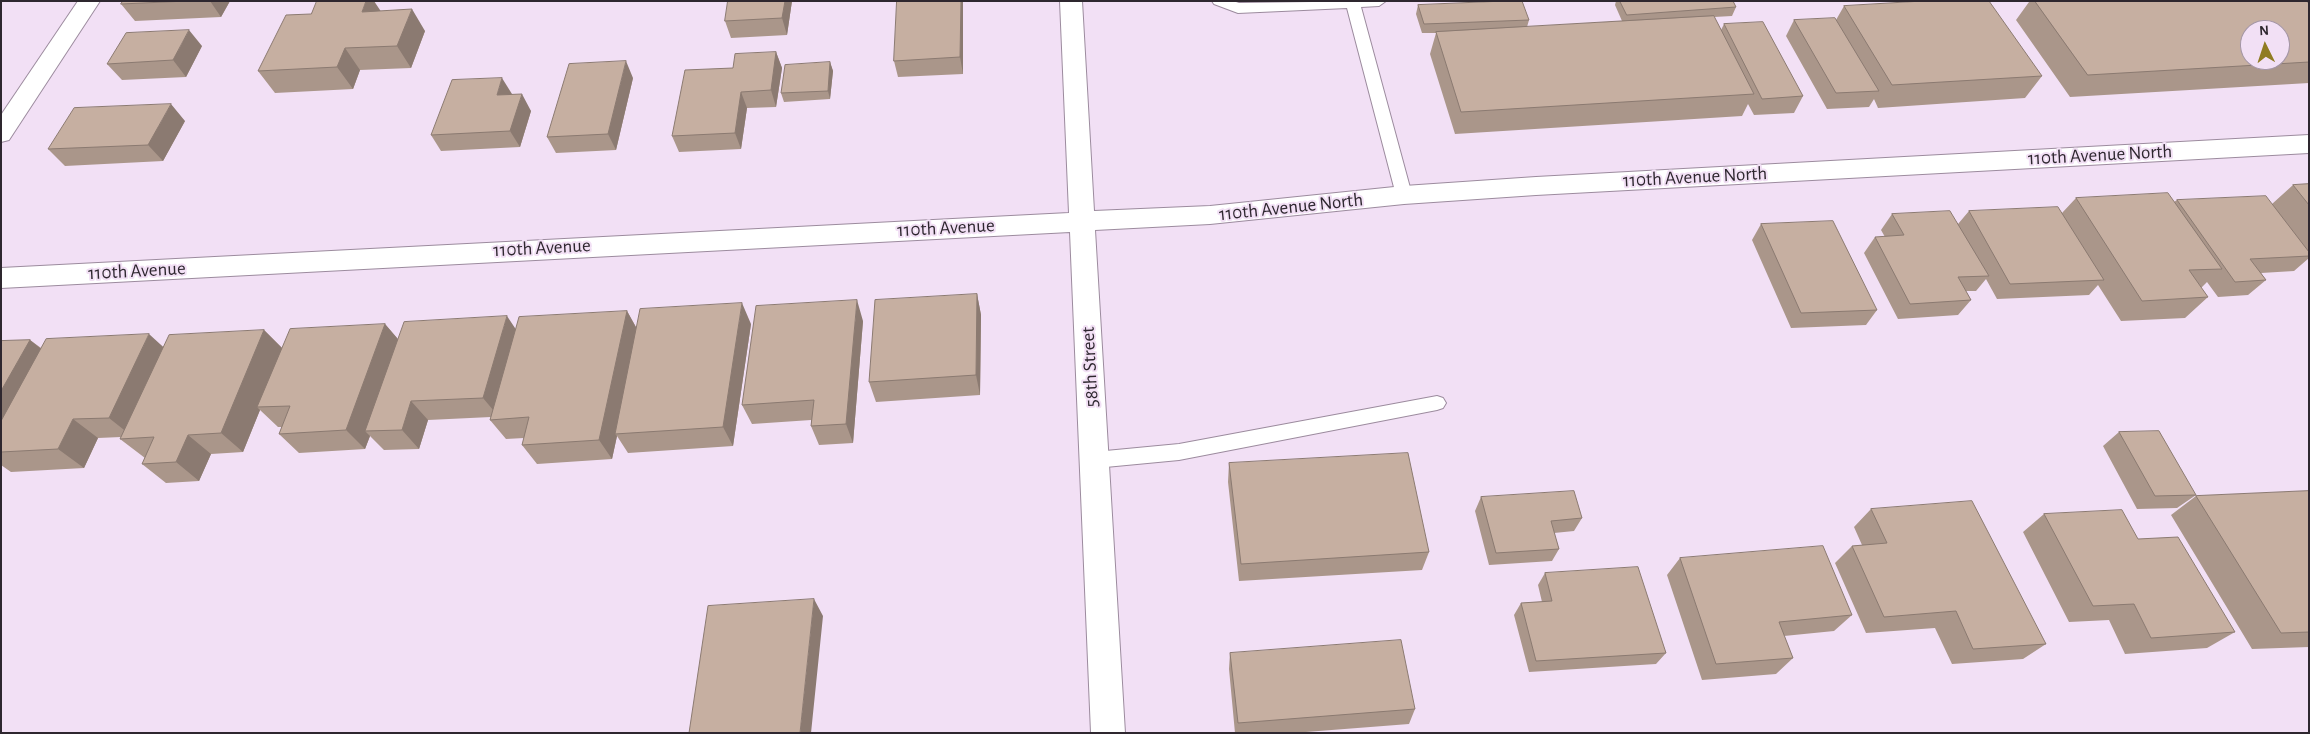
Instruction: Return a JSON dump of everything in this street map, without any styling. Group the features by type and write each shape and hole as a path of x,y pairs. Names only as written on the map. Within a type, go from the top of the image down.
{"street":[{"path":"1,134 89,1"},
{"name":"58th Street","path":"1071,1 1108,733"},
{"name":"110th Avenue North","path":"1082,221 1210,215 1404,195 1556,185 2309,144"},
{"name":"110th Avenue","path":"1,278 1082,221"}],"lane":[{"path":"1219,1 1238,8 1379,1"},
{"path":"1353,3 1404,195"},
{"path":"1095,460 1179,452 1437,403"}],"building":[{"path":"123,1 187,1 121,4"},
{"path":"317,1 366,1 362,12 412,9 397,46 345,48 337,67 258,71 286,15 311,14"},
{"path":"728,1 785,1 782,18 725,21"},
{"path":"897,1 961,1 960,57 894,61"},
{"path":"1522,1 1529,20 1424,24 1418,5"},
{"path":"1620,1 1733,1 1736,7 1627,15"},
{"path":"1923,1 1989,1 2042,76 1892,85 1844,6"},
{"path":"2035,1 2307,1 2309,4 2309,62 2290,63 2290,20 2240,20 2240,66 2088,75"},
{"path":"1714,16 1754,94 1461,112 1436,32"},
{"path":"1835,18 1879,91 1836,93 1794,20"},
{"path":"1763,22 1803,96 1762,99 1724,24"},
{"path":"189,30 173,60 107,64 126,33"},
{"path":"776,52 771,90 741,92 735,133 672,136 685,70 733,68 735,54"},
{"path":"626,61 608,134 547,137 569,64"},
{"path":"830,62 828,91 781,93 785,65"},
{"path":"502,78 497,95 522,94 510,131 431,135 452,80"},
{"path":"171,104 148,145 48,149 74,108"},
{"path":"2309,184 2309,205 2293,185"},
{"path":"2168,193 2222,269 2189,270 2208,297 2142,301 2076,198"},
{"path":"2266,196 2309,252 2309,256 2250,259 2266,280 2235,282 2177,200"},
{"path":"2058,207 2104,280 2010,284 1969,211"},
{"path":"1950,211 1989,276 1958,277 1971,300 1910,304 1875,237 1904,235 1892,214"},
{"path":"1833,221 1877,310 1801,313 1761,224"},
{"path":"977,294 976,375 869,382 875,300"},
{"path":"857,300 846,424 811,426 814,400 742,405 756,306"},
{"path":"742,303 723,427 615,434 640,309"},
{"path":"627,311 599,440 522,445 529,417 490,420 519,317"},
{"path":"507,316 483,398 411,401 402,430 365,431 404,322"},
{"path":"385,324 346,430 279,434 290,406 257,407 290,329"},
{"path":"264,330 221,433 188,435 176,462 142,464 154,437 120,439 169,335"},
{"path":"149,334 109,418 73,419 58,449 1,452 1,421 46,339"},
{"path":"30,340 1,391 1,341"},
{"path":"2159,431 2196,495 2155,496 2119,432"},
{"path":"1408,453 1429,552 1241,564 1229,463"},
{"path":"1574,491 1582,518 1551,521 1559,549 1496,553 1481,497"},
{"path":"2309,491 2309,632 2281,633 2196,496"},
{"path":"1972,501 2046,644 1973,649 1956,611 1884,617 1852,546 1887,543 1871,509"},
{"path":"2122,510 2138,539 2178,537 2235,632 2151,638 2134,604 2093,606 2044,514"},
{"path":"1823,546 1852,615 1779,622 1793,658 1716,664 1680,558"},
{"path":"1638,567 1666,653 1536,661 1521,603 1552,601 1545,573"},
{"path":"814,599 800,733 689,733 708,606"},
{"path":"1401,640 1415,709 1238,723 1230,653"}]}
